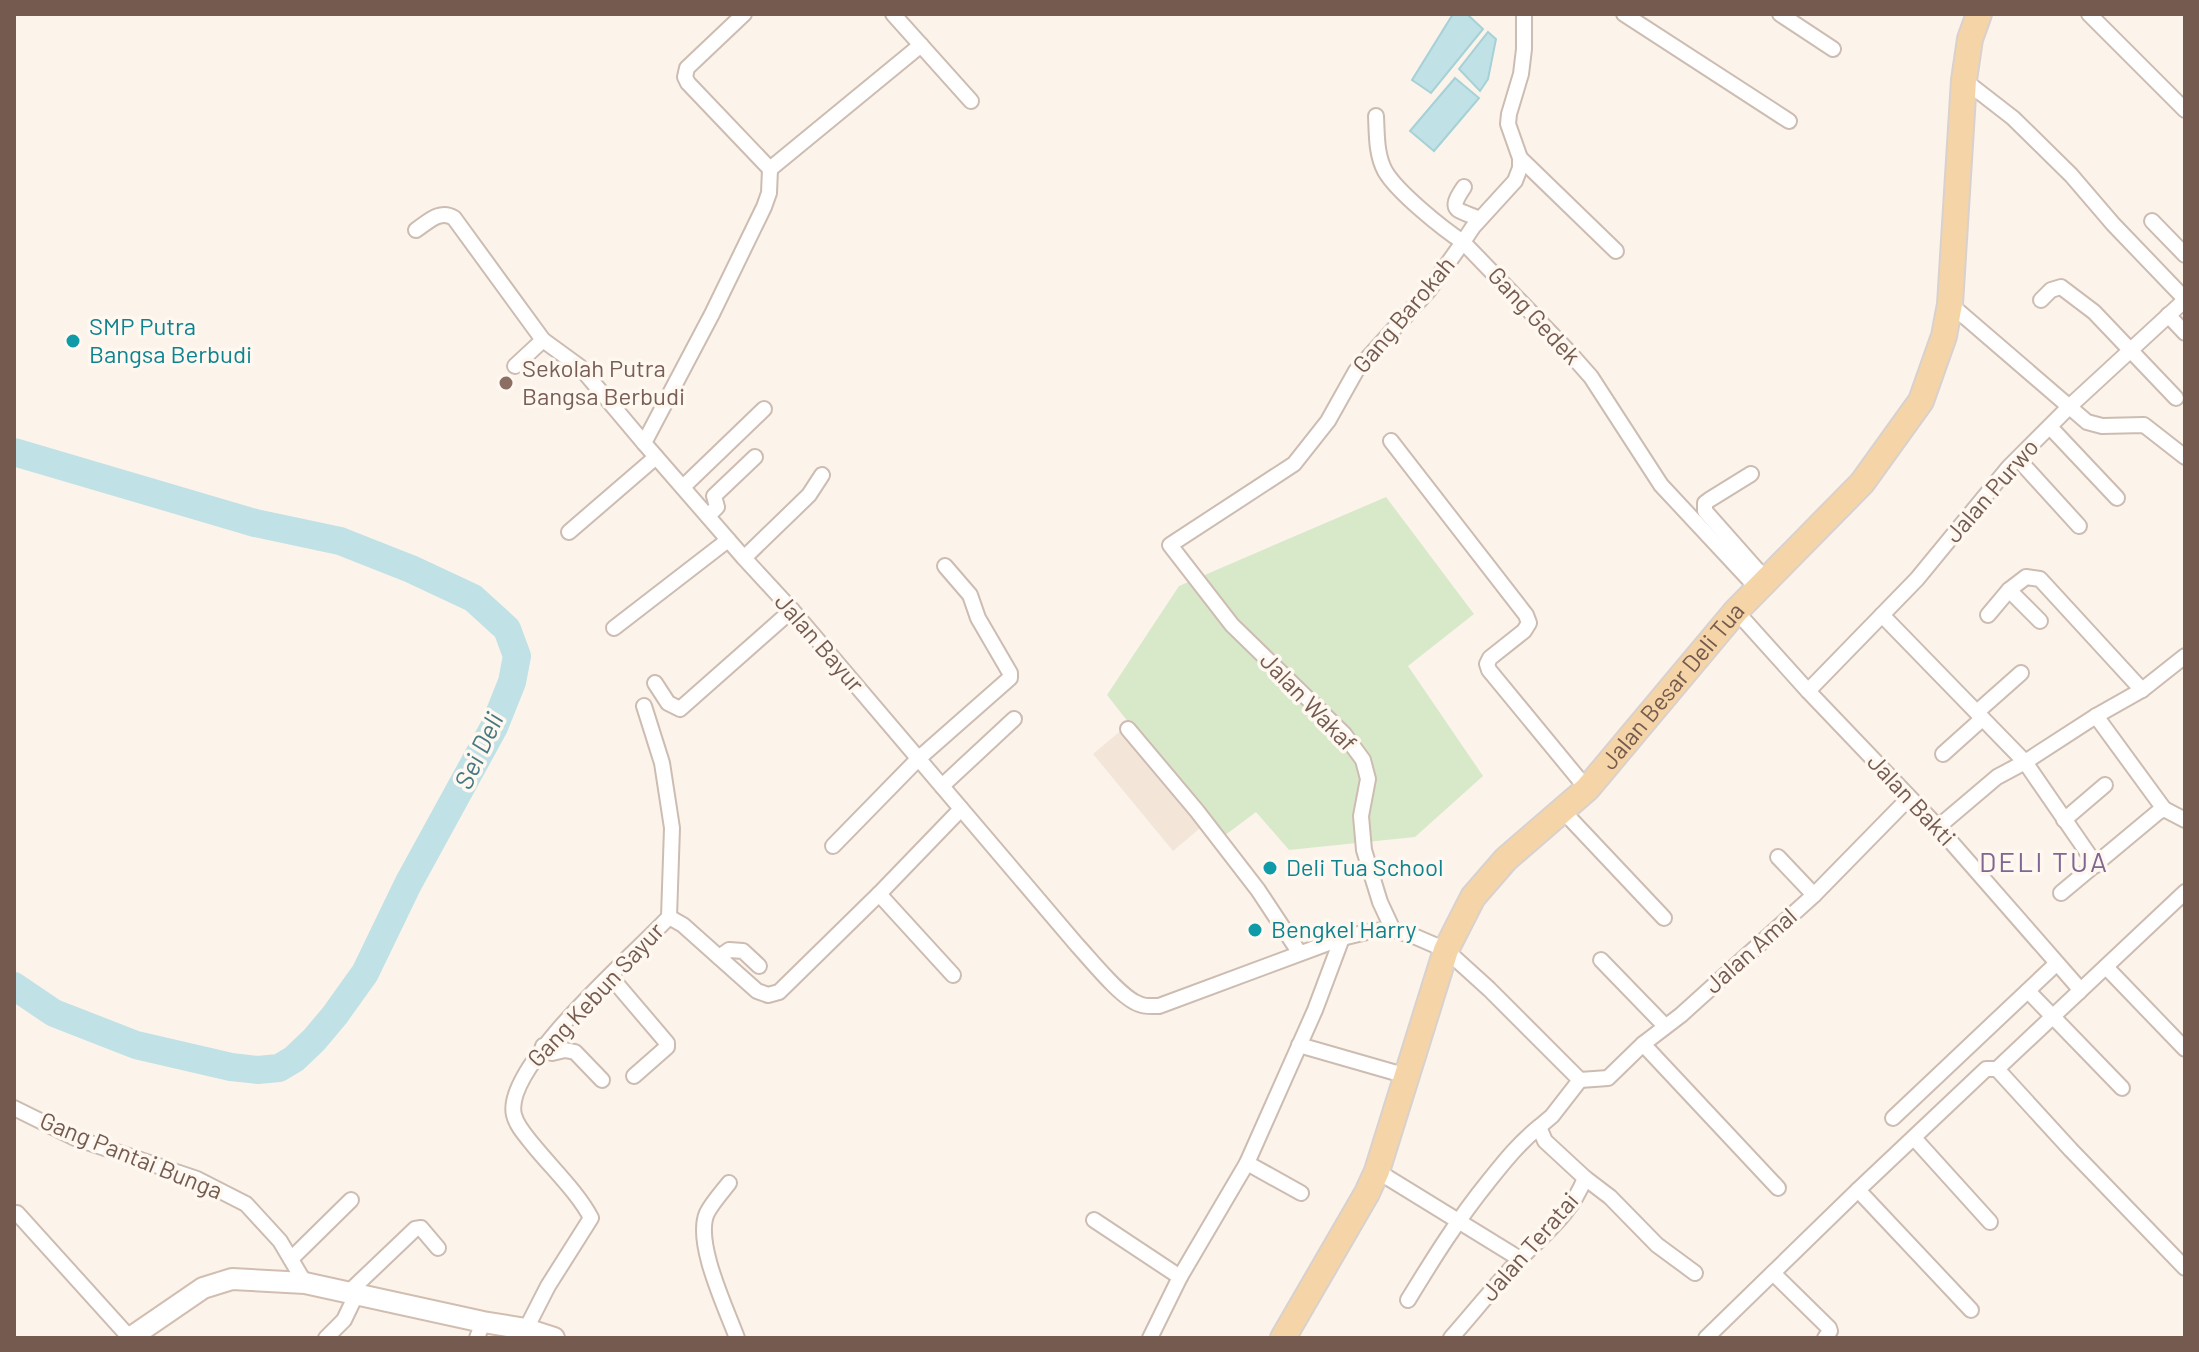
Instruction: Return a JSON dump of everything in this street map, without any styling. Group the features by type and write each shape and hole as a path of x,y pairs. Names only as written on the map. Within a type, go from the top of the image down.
{"main road":[{"name":"Jalan Besar Deli Tua","path":"1283,1338 1377,1171 1446,950 1468,905 1493,871 1587,789 1736,611 1862,483 1921,401 1944,336 1950,304 1964,80 1970,39 1979,14"},
{"path":"139,1335 181,1301 203,1288 232,1279 305,1283 353,1292 480,1330 526,1329 554,1338"}],"street":[{"path":"644,443 712,314 769,193 770,169 685,77 687,68 744,14"},
{"path":"893,14 971,101"},
{"path":"1463,242 1515,181 1520,168 1520,158 1508,124 1521,74 1524,14"},
{"path":"1624,14 1789,121"},
{"path":"1780,14 1833,49"},
{"path":"2089,14 2185,110"},
{"path":"770,169 921,45"},
{"path":"1964,80 2023,128 2071,175 2185,299"},
{"name":"Gang Gedek","path":"1376,116 1377,146 1386,173 1436,222 1463,242 1568,351 1599,389 1661,485 1762,584"},
{"path":"1520,158 1616,251"},
{"path":"1464,187 1454,205 1480,219"},
{"name":"Jalan Bayur","path":"416,230 439,214 454,218 543,340 580,367 1077,945 1136,1004 1159,1006 1299,952 1371,931 1393,930 1446,950"},
{"path":"2152,221 2185,255"},
{"name":"Gang Barokah","path":"1170,545 1294,464 1328,421 1356,371 1429,290 1463,242"},
{"path":"2041,300 2051,290 2061,287 2094,312 2176,398"},
{"name":"Jalan Purwo","path":"1808,691 1917,579 1986,493 2018,459 2185,299"},
{"path":"1950,304 2093,425 2144,425 2185,457"},
{"path":"2168,315 2185,333"},
{"path":"515,366 543,340"},
{"path":"683,487 764,409"},
{"path":"2050,427 2117,498"},
{"path":"1391,441 1526,615 1529,623 1524,631 1490,658 1487,664 1489,670 1587,789"},
{"path":"569,532 656,457"},
{"path":"708,516 717,507 714,496 755,457"},
{"path":"2018,459 2079,526"},
{"path":"1751,474 1705,503 1705,511 1762,584"},
{"path":"744,558 809,495 822,475"},
{"path":"614,628 728,540"},
{"name":"Jalan Wakaf","path":"1170,545 1232,625 1344,734 1363,760 1368,779 1361,816 1364,850 1380,902 1393,930"},
{"path":"833,846 918,759 1011,676 978,618 970,595 945,566"},
{"path":"1988,615 2009,590 2026,577 2040,579 2142,690"},
{"path":"2009,590 2040,621"},
{"path":"655,683 668,703 680,709 792,610"},
{"name":"Jalan Bakti","path":"1736,611 1938,827 2078,987 2079,992"},
{"path":"1882,615 2025,762 2096,865"},
{"path":"1938,827 1997,777 2142,690 2185,656"},
{"path":"1943,754 2021,673"},
{"path":"644,706 662,763 672,828 669,917"},
{"path":"2096,716 2164,809 2185,820"},
{"path":"942,786 1014,719"},
{"path":"1128,729 1258,890 1299,952"},
{"path":"2064,820 2105,785"},
{"name":"Jalan Amal","path":"1580,1080 1608,1078 1814,895 1909,798"},
{"name":"Gang Kebun Sayur","path":"526,1329 548,1286 591,1218 523,1132 514,1115 515,1095 522,1078 543,1046 669,917 683,925 757,991 773,995 779,992 961,809"},
{"path":"2061,893 2164,809"},
{"path":"1563,811 1664,918"},
{"path":"1778,857 1814,895"},
{"path":"1706,1338 1858,1190 2052,1017 2185,892"},
{"path":"879,894 953,975"},
{"path":"1150,1338 1180,1277 1247,1163 1315,1010 1342,938"},
{"path":"719,957 729,950 743,951 759,966"},
{"path":"1408,1300 1458,1219 1524,1138 1552,1116 1580,1080 1446,950"},
{"path":"1601,960 1665,1026"},
{"path":"1893,1118 2056,964"},
{"path":"2106,967 2185,1049"},
{"path":"610,976 667,1043 667,1047 634,1076"},
{"path":"2028,991 2122,1088"},
{"path":"1643,1044 1778,1188"},
{"path":"1299,1045 1407,1076"},
{"path":"543,1046 552,1053 565,1050 575,1052 602,1080"},
{"path":"1967,1049 1992,1069 2185,1268"},
{"name":"Gang Pantai Bunga","path":"14,1108 75,1138 197,1179 235,1198 256,1214 280,1241 305,1283"},
{"name":"Jalan Teratai","path":"1451,1338 1578,1196 1585,1178 1545,1141 1539,1127"},
{"path":"1914,1138 1990,1222"},
{"path":"1247,1163 1301,1193"},
{"path":"1377,1171 1520,1259"},
{"path":"1585,1178 1610,1197 1657,1245 1695,1273"},
{"path":"729,1183 707,1213 703,1237 737,1338"},
{"path":"1858,1190 1971,1310"},
{"path":"291,1259 351,1200"},
{"path":"17,1213 139,1335"},
{"path":"1094,1220 1180,1277"},
{"path":"326,1338 344,1320 353,1292 415,1229 421,1228 438,1248"},
{"path":"1773,1273 1829,1328 1825,1338"}],"shaded area":[{"path":"1124,728 1205,824 1173,851 1093,754"}],"green space":[{"path":"1386,497 1474,614 1408,666 1483,776 1415,837 1289,850 1256,812 1220,839 1107,695 1179,586"}],"water":[{"path":"1453,14 1467,14 1483,29 1431,93 1412,80"},
{"path":"1488,32 1496,39 1488,79 1480,91 1459,69"},
{"path":"1455,78 1479,98 1434,151 1410,131"}],"waterway":[{"name":"Sei Deli","path":"14,452 255,523 340,541 411,569 473,598 507,629 517,656 512,682 494,727 408,884 365,973 335,1015 294,1059 279,1068 258,1070 231,1067 136,1045 54,1013 14,986"}],"place":[{"name":"SMP Putra Bangsa Berbudi","path":"73,341"},
{"name":"Sekolah Putra Bangsa Berbudi","path":"506,383"},
{"name":"Deli Tua School","path":"1270,868"},
{"name":"Bengkel Harry","path":"1255,930"}],"district":[{"name":"DELI TUA","path":"2044,862"}]}
